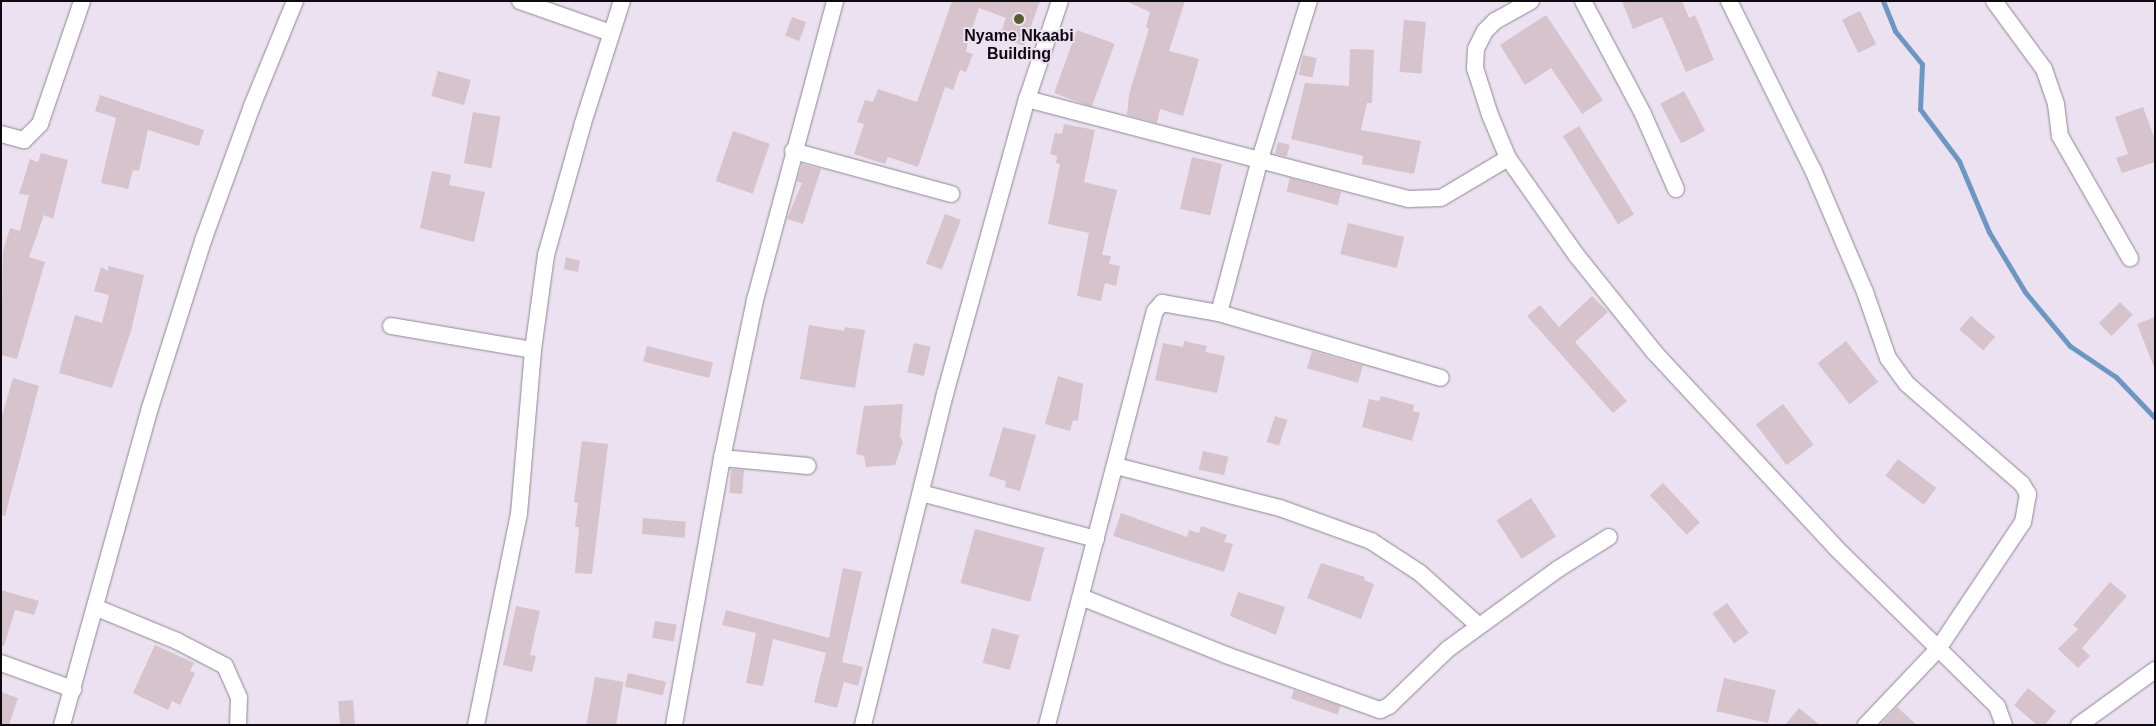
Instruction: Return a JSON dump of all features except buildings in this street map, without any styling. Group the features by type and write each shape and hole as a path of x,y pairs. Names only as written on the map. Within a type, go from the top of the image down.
{"street":[{"path":"1,134 24,140 40,124 82,1"},
{"path":"62,725 97,608 150,408 204,238 252,106 295,1"},
{"path":"520,1 612,33"},
{"path":"476,725 519,514 533,350 546,255 622,1"},
{"path":"674,725 722,458 755,300 835,1"},
{"path":"863,725 945,394 1028,100 1060,1"},
{"path":"1219,313 1260,159 1309,1"},
{"path":"1531,1 1496,21 1484,32 1476,49 1475,68 1490,116 1508,158 1577,256 1655,353 1815,527 1997,706 2004,725"},
{"path":"1583,1 1643,114 1676,190"},
{"path":"1729,1 1813,170 1892,364 1939,415 2022,484 2028,494 2023,522 1938,648 1866,725"},
{"path":"1994,1 2044,69 2056,104 2060,136 2130,258"},
{"path":"1028,100 1260,159 1355,187 1426,200 1441,198 1508,158"},
{"path":"794,151 951,194"},
{"path":"1047,725 1155,311 1162,304 1170,302 1219,313 1441,378"},
{"path":"391,326 533,350"},
{"path":"722,458 808,466"},
{"path":"1116,466 1280,508 1371,541 1420,573 1479,626"},
{"path":"921,493 1096,538"},
{"path":"1081,597 1226,655 1380,710 1389,706 1448,649 1608,537"},
{"path":"97,608 177,641 224,666 239,698 238,725"},
{"path":"1,663 73,689"},
{"path":"2079,725 2155,670"}],"waterway":[{"path":"1883,1 1895,31 1922,64 1920,109 1959,161 1989,232 2025,292 2070,346 2116,377 2155,418"}],"place":[{"name":"Nyame Nkaabi Building","path":"1019,19"}]}
